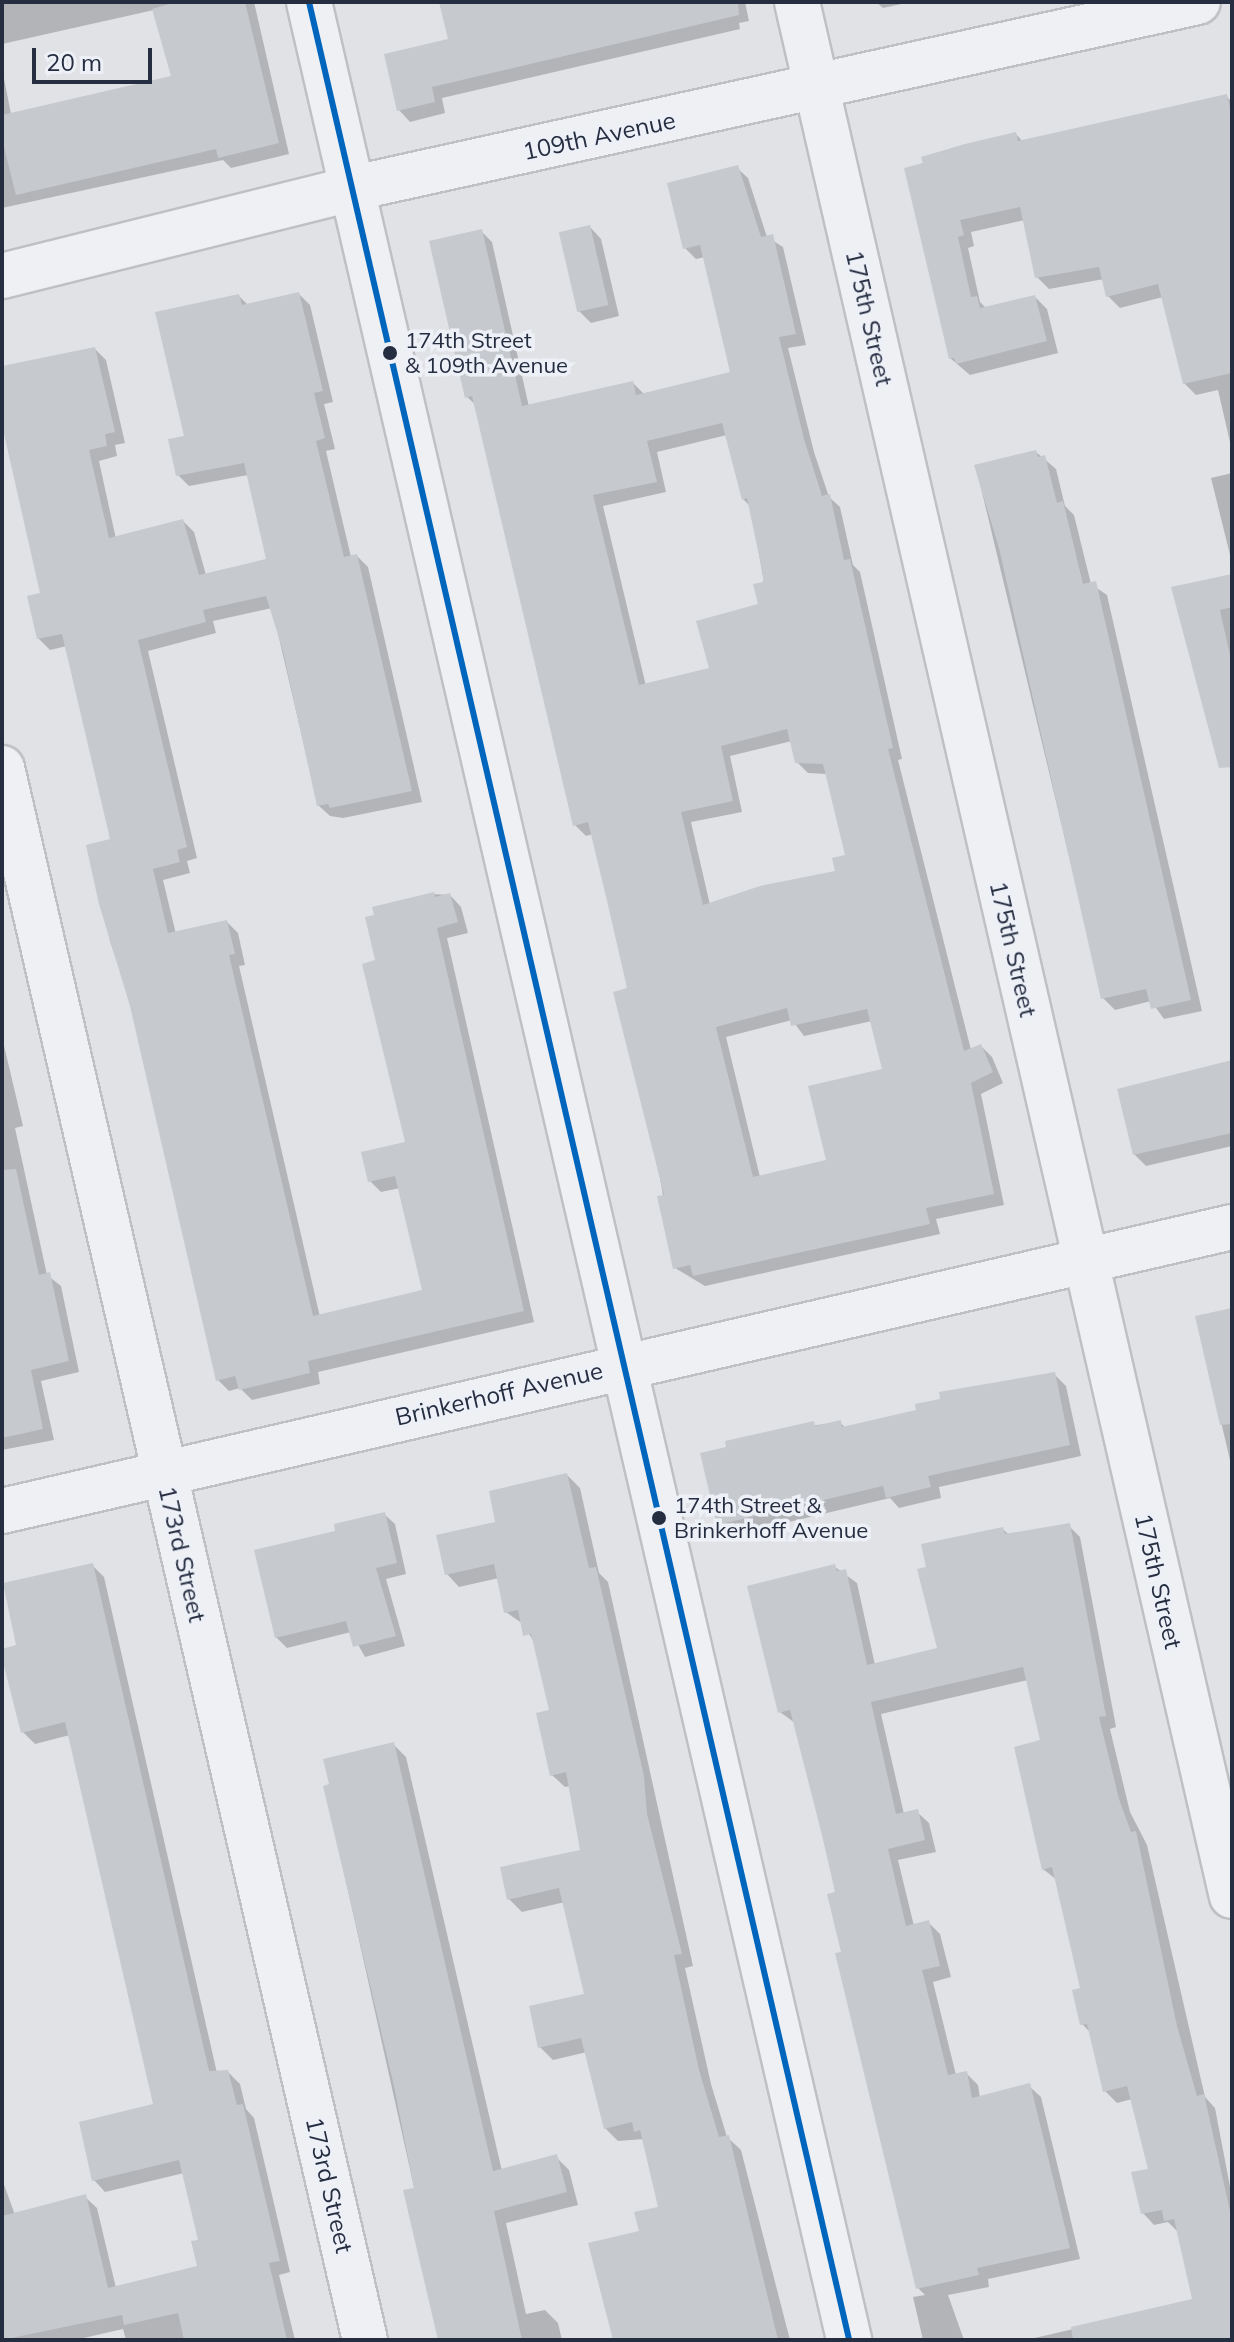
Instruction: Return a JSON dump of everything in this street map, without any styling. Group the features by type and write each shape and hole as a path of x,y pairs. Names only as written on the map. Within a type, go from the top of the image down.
{"street":[{"path":"309,2 849,2340"},
{"name":"175th Street","path":"797,2 1232,1896"},
{"name":"109th Avenue","path":"2,276 354,188 817,90 1198,2"},
{"name":"173rd Street","path":"2,768 365,2340"},
{"name":"Brinkerhoff Avenue","path":"2,1511 622,1365 1232,1227"}],"building":[{"path":"176,2 245,2 279,143 218,158 216,149 16,195 2,139 2,115 171,76 152,9"},
{"path":"439,2 738,2 739,15 432,87 435,102 397,111 384,54 448,39"},
{"path":"1227,94 1232,116 1232,373 1183,384 1158,284 1106,297 1099,267 1035,278 1020,207 960,220 964,235 958,237 971,297 977,296 980,308 1035,295 1047,341 956,364 954,358 949,359 904,168 923,163 921,157 1016,132 1018,141"},
{"path":"738,165 761,237 773,234 796,334 779,337 804,439 822,496 830,494 844,560 850,559 893,748 888,749 964,1051 981,1044 993,1072 971,1083 994,1194 926,1208 930,1224 693,1276 690,1265 673,1269 657,1196 664,1195 613,992 627,988 608,905 588,822 573,826 472,396 465,398 429,241 482,229 522,406 633,381 636,395 730,372 700,245 683,249 667,183","holes":["722,423 742,500 747,498 763,575 763,582 753,584 758,604 696,621 709,668 639,685 593,495 657,482 647,441","787,729 795,763 823,764 845,855 832,858 835,871 760,886 703,905 681,812 733,801 721,746","787,1008 791,1026 867,1009 882,1069 808,1086 826,1160 753,1177 716,1027"]},
{"path":"590,225 608,305 577,312 559,232"},
{"path":"299,292 323,391 314,393 325,438 316,441 344,557 357,554 412,791 330,808 328,804 317,806 283,651 266,596 203,610 206,622 138,640 187,847 177,850 180,862 153,869 168,933 227,920 235,954 229,955 313,1316 422,1290 395,1176 368,1182 361,1152 405,1142 362,964 375,960 365,917 374,915 372,907 434,892 435,897 450,893 458,922 437,928 524,1311 308,1361 310,1373 239,1390 235,1376 216,1381 130,1006 99,904 86,845 110,839 62,634 37,639 27,596 40,593 2,425 2,366 95,347 115,432 105,434 107,446 89,450 109,538 183,519 199,575 266,559 244,463 176,476 168,439 184,436 155,312 239,294 242,305"},
{"path":"1036,450 1038,457 1045,455 1057,503 1063,501 1083,584 1096,581 1191,1000 1151,1009 1146,989 1101,999 999,548 974,465"},
{"path":"1232,574 1232,607 1220,610 1232,664 1232,767 1219,768 1171,587"},
{"path":"1232,1060 1232,1133 1133,1155 1117,1089"},
{"path":"16,1169 39,1275 50,1272 69,1361 31,1370 43,1429 2,1438 2,1170"},
{"path":"1232,1308 1232,1424 1220,1425 1195,1316"},
{"path":"1055,1372 1070,1445 928,1476 931,1487 886,1498 883,1486 717,1525 700,1453 726,1447 725,1441 814,1421 815,1426 841,1420 842,1427 916,1410 915,1404 940,1399 939,1392"},
{"path":"567,1473 589,1568 596,1567 644,1776 647,1814 682,1954 674,1955 699,2070 719,2137 729,2135 778,2340 613,2340 588,2243 639,2231 634,2212 658,2207 640,2130 634,2132 632,2122 604,2129 581,2038 538,2048 529,2006 584,1994 559,1888 507,1900 500,1867 580,1850 566,1772 550,1776 536,1713 549,1710 531,1634 523,1636 518,1610 504,1613 494,1564 445,1575 436,1535 495,1522 489,1491"},
{"path":"385,1512 397,1563 376,1568 396,1636 353,1647 346,1621 275,1638 254,1550 335,1531 334,1524"},
{"path":"1070,1523 1106,1716 1099,1717 1119,1799 1131,1832 1136,1831 1177,2026 1197,2096 1204,2094 1232,2220 1232,2340 1073,2340 1071,2327 1192,2299 1174,2219 1164,2221 1162,2210 1141,2214 1131,2172 1148,2169 1127,2086 1103,2092 1087,2024 1080,2025 1072,1990 1080,1988 1052,1867 1042,1870 1014,1747 1040,1740 1023,1667 871,1702 896,1814 918,1809 925,1840 888,1849 906,1926 929,1920 940,1966 922,1970 948,2075 967,2071 972,2098 1030,2083 1070,2248 977,2268 979,2275 916,2289 835,1953 841,1952 827,1894 835,1892 822,1835 790,1710 778,1713 747,1586 835,1564 837,1571 846,1569 867,1665 937,1648 917,1569 926,1567 921,1544 1003,1527 1005,1534"},
{"path":"93,1563 209,2071 228,2070 237,2105 243,2104 280,2261 269,2263 287,2340 184,2340 178,2313 124,2325 122,2315 2,2340 2,2216 86,2194 108,2288 197,2266 191,2241 198,2240 179,2160 92,2181 79,2122 153,2104 65,1722 21,1733 2,1658 2,1649 16,1645 3,1583"},
{"path":"394,1742 493,2171 557,2154 567,2192 494,2211 522,2340 438,2340 403,2190 414,2188 394,2086 323,1786 329,1784 323,1759"}],"transit line":[{"path":"309,2 849,2340"}],"place":[{"name":"174th Street & 109th Avenue","path":"390,353"},
{"name":"174th Street & Brinkerhoff Avenue","path":"659,1518"}]}
